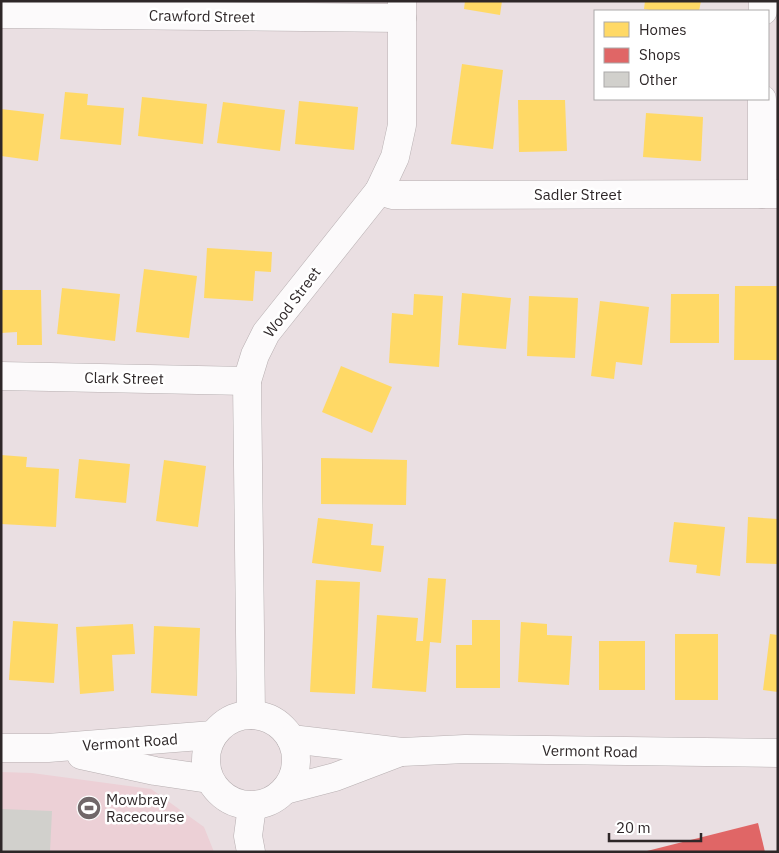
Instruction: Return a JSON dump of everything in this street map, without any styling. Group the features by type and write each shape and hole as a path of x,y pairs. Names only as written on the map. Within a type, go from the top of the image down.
{"street":[{"name":"Crawford Street","path":"1,14 402,10"},
{"name":"Wood Street","path":"251,715 247,381 255,355 266,333 379,191 395,157 402,125 402,10"},
{"path":"762,100 770,194"},
{"name":"Sadler Street","path":"379,191 402,195 770,194"},
{"name":"Clark Street","path":"1,376 247,381"},
{"path":"251,852 248,836 252,806 230,801 217,791 209,779 205,756 213,735 229,720 251,715 265,717 278,724 291,739 297,759 293,778 285,790"},
{"name":"Vermont Road","path":"1,748 48,748 213,735"},
{"name":"Vermont Road","path":"291,739 402,752 465,749 778,753"},
{"name":"Vermont Road","path":"48,748 155,771 209,779"},
{"name":"Vermont Road","path":"252,806 267,803 285,790 335,778 402,752"}],"shaded area":[{"name":"Mowbray Racecourse","path":"1,772 32,773 151,789 204,827 214,852 1,852"}],"building: Homes":[{"path":"465,1 502,1 500,15 464,9"},
{"path":"645,1 701,1 699,10 644,9"},
{"path":"462,64 503,70 493,149 451,144"},
{"path":"65,92 88,94 87,105 124,108 121,145 60,139"},
{"path":"142,97 207,104 203,144 138,136"},
{"path":"518,100 565,100 567,151 519,152"},
{"path":"299,101 358,107 354,150 295,144"},
{"path":"223,102 285,110 280,151 217,143"},
{"path":"1,109 44,114 38,161 1,156"},
{"path":"646,113 703,117 701,161 643,157"},
{"path":"207,248 272,252 271,272 255,271 253,301 204,298"},
{"path":"144,269 197,276 189,338 136,332"},
{"path":"735,286 778,286 778,360 734,360"},
{"path":"62,288 120,294 115,341 57,334"},
{"path":"1,290 41,290 42,345 17,345 17,332 1,333"},
{"path":"462,293 511,298 506,349 458,345"},
{"path":"414,294 443,296 439,367 389,363 392,313 413,315"},
{"path":"671,294 719,294 719,343 670,343"},
{"path":"529,296 578,298 575,358 527,356"},
{"path":"600,301 649,307 642,365 616,362 614,379 591,376"},
{"path":"341,366 392,387 372,433 322,412"},
{"path":"1,455 27,457 26,467 59,469 56,527 1,524"},
{"path":"321,458 407,460 406,505 321,504"},
{"path":"79,459 130,464 126,503 75,498"},
{"path":"164,460 206,466 198,527 156,521"},
{"path":"748,517 778,519 778,564 746,563"},
{"path":"318,518 373,524 371,545 384,546 381,572 312,563"},
{"path":"674,522 725,527 720,576 696,573 697,565 669,562"},
{"path":"428,578 446,579 441,643 430,642 426,692 372,688 377,615 418,618 416,641 423,641"},
{"path":"316,580 360,582 355,694 310,692"},
{"path":"472,620 500,620 500,688 456,688 456,645 472,645"},
{"path":"13,621 58,624 54,683 9,680"},
{"path":"521,622 547,624 547,635 572,636 569,685 518,682"},
{"path":"133,624 135,654 112,655 114,691 80,694 76,627"},
{"path":"154,626 200,628 197,696 151,693"},
{"path":"675,634 718,634 718,700 675,700"},
{"path":"770,634 778,635 778,692 763,690"},
{"path":"599,641 645,641 645,690 599,690"}],"building: Shops":[{"path":"758,823 765,852 647,852 647,851"}],"building: Other":[{"path":"1,809 52,811 50,852 1,851"}],"place":[{"name":"Mowbray Racecourse","path":"89,808"}]}
